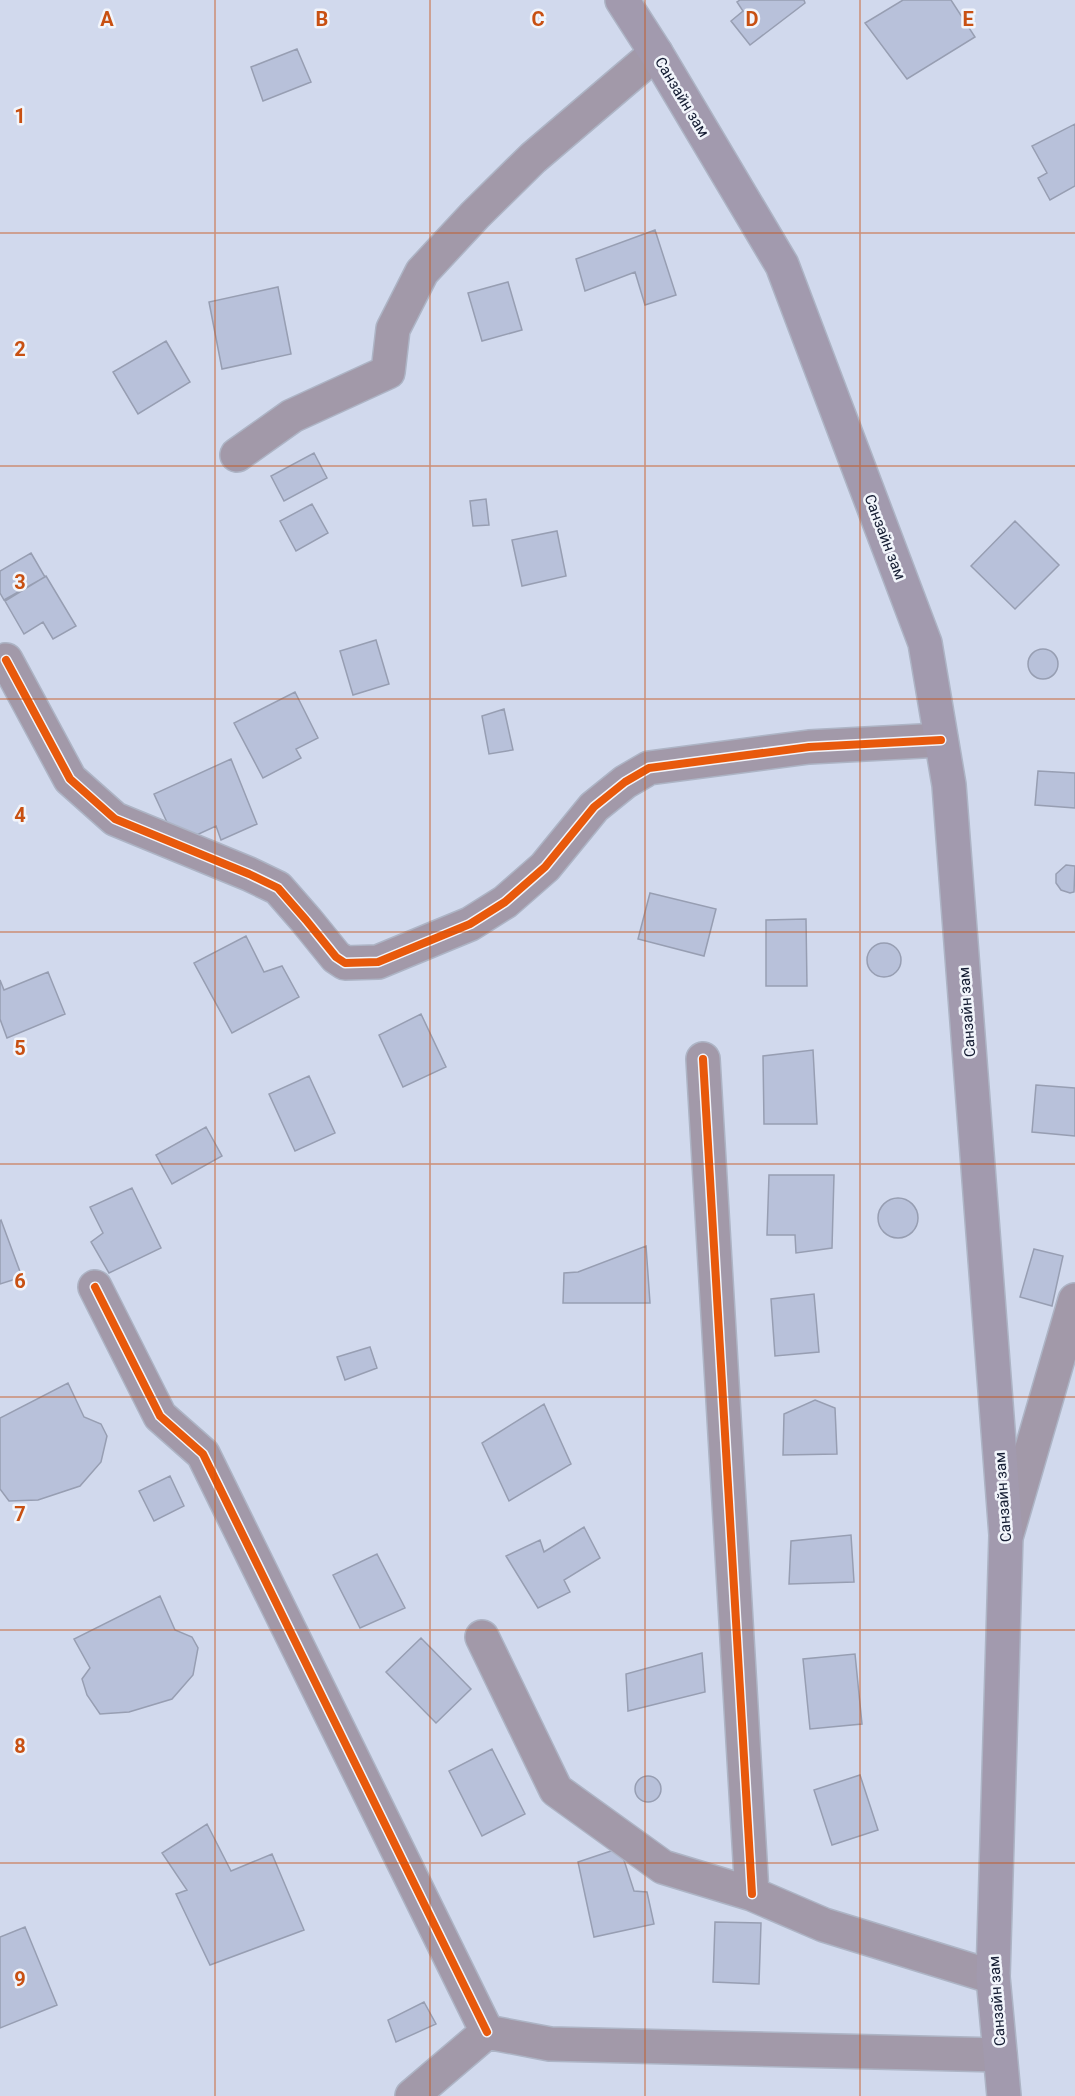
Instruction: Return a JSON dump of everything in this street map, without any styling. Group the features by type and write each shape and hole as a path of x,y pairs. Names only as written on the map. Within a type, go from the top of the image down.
{"main road":[{"name":"Санзайн зам","path":"622,0 782,265 925,644 949,785 1006,1535 993,1977 1004,2096"}],"street":[{"path":"237,455 292,416 388,372 393,329 422,273 475,215 533,158 656,53"},
{"path":"6,660 70,779 115,819 278,888 336,957 345,963 378,962 470,924 505,902 546,867 594,807 625,782 649,768 809,747 941,740"},
{"path":"703,1059 752,1894"},
{"path":"95,1287 160,1416 203,1454 487,2032"},
{"path":"1006,1535 1075,1300"},
{"path":"482,1637 556,1790 663,1867 752,1894 824,1925 993,1977"},
{"path":"487,2032 550,2044 1000,2055"},
{"path":"412,2096 487,2032"}],"building":[{"path":"740,0 804,0 805,3 750,45 731,21 743,11 737,2"},
{"path":"903,0 951,0 975,37 907,79 865,23"},
{"path":"297,49 311,82 263,101 251,67"},
{"path":"1075,124 1075,186 1050,200 1038,178 1047,173 1032,146"},
{"path":"655,230 676,295 645,305 635,272 585,291 576,259"},
{"path":"508,282 522,330 482,341 468,293"},
{"path":"278,287 291,354 222,369 209,302"},
{"path":"166,341 190,382 138,414 113,372"},
{"path":"314,453 327,478 284,501 271,476"},
{"path":"486,499 489,525 473,526 470,501"},
{"path":"312,504 328,533 296,551 280,521"},
{"path":"1015,521 1059,565 1015,609 971,566"},
{"path":"557,531 566,576 522,586 512,540"},
{"path":"31,553 45,577 4,600 0,593 0,571"},
{"path":"46,576 76,626 53,639 43,622 24,634 5,601"},
{"path":"376,640 389,684 353,695 340,651"},
{"path":"1043,649 1049,650 1057,658 1057,670 1049,678 1043,679 1037,678 1029,670 1028,664 1029,658 1037,650"},
{"path":"295,692 318,738 296,749 301,758 263,778 234,723"},
{"path":"504,709 513,750 489,754 482,716"},
{"path":"231,759 257,824 221,840 216,826 177,844 154,794"},
{"path":"1038,771 1075,773 1075,808 1035,805"},
{"path":"1066,865 1075,866 1074,892 1070,893 1061,890 1056,883 1056,874"},
{"path":"650,893 716,909 704,956 638,939"},
{"path":"806,919 807,986 766,986 766,920"},
{"path":"246,936 264,972 282,966 299,997 232,1033 194,963"},
{"path":"884,943 896,948 901,960 896,972 884,977 872,972 867,960 872,948"},
{"path":"48,972 65,1014 7,1038 0,1019 0,980 4,990"},
{"path":"421,1014 446,1067 403,1087 379,1035"},
{"path":"813,1050 817,1124 764,1124 763,1056"},
{"path":"309,1076 335,1133 295,1151 269,1094"},
{"path":"1036,1085 1075,1088 1075,1136 1032,1132"},
{"path":"206,1127 222,1156 172,1184 156,1155"},
{"path":"769,1175 834,1175 832,1248 796,1253 795,1235 767,1235"},
{"path":"132,1188 161,1248 109,1273 91,1242 103,1233 90,1207"},
{"path":"898,1198 912,1204 918,1218 912,1232 898,1238 884,1232 878,1218 884,1204"},
{"path":"0,1221 22,1277 0,1284"},
{"path":"646,1246 650,1303 563,1303 564,1273 578,1272"},
{"path":"1034,1249 1063,1256 1052,1306 1020,1297"},
{"path":"814,1294 819,1352 775,1356 771,1299"},
{"path":"370,1347 377,1368 345,1380 337,1357"},
{"path":"68,1383 84,1417 101,1424 107,1436 101,1462 80,1486 38,1500 9,1501 0,1489 0,1418"},
{"path":"815,1400 835,1408 837,1454 783,1455 784,1414"},
{"path":"544,1404 571,1464 509,1501 482,1443"},
{"path":"170,1476 184,1506 154,1521 139,1491"},
{"path":"584,1527 600,1558 564,1580 570,1592 538,1608 506,1556 540,1540 544,1552"},
{"path":"851,1535 854,1582 789,1584 791,1541"},
{"path":"377,1554 405,1608 360,1628 333,1575"},
{"path":"160,1596 175,1630 192,1637 198,1648 193,1675 172,1699 129,1712 100,1714 87,1695 82,1679 90,1668 74,1639"},
{"path":"421,1638 471,1689 436,1723 386,1672"},
{"path":"702,1653 705,1692 628,1711 626,1674"},
{"path":"855,1654 862,1724 810,1729 803,1659"},
{"path":"492,1749 525,1814 482,1836 449,1771"},
{"path":"860,1775 878,1830 832,1845 814,1790"},
{"path":"648,1776 657,1780 661,1789 657,1798 648,1802 639,1798 635,1789 639,1780"},
{"path":"207,1824 231,1871 272,1854 304,1930 210,1965 176,1894 187,1890 162,1853"},
{"path":"620,1848 634,1891 647,1892 654,1924 594,1937 578,1862"},
{"path":"715,1922 761,1923 759,1984 713,1982"},
{"path":"25,1927 57,2005 0,2028 0,1937"},
{"path":"424,2002 436,2024 396,2042 388,2020"}],"cycle path":[{"path":"6,660 70,779 115,819 278,888 336,957 345,963 378,962 470,924 505,902 545,867 594,807 625,782 649,768 809,747 941,740"},
{"path":"703,1059 752,1894"},
{"path":"95,1287 160,1416 203,1454 487,2032"}]}
